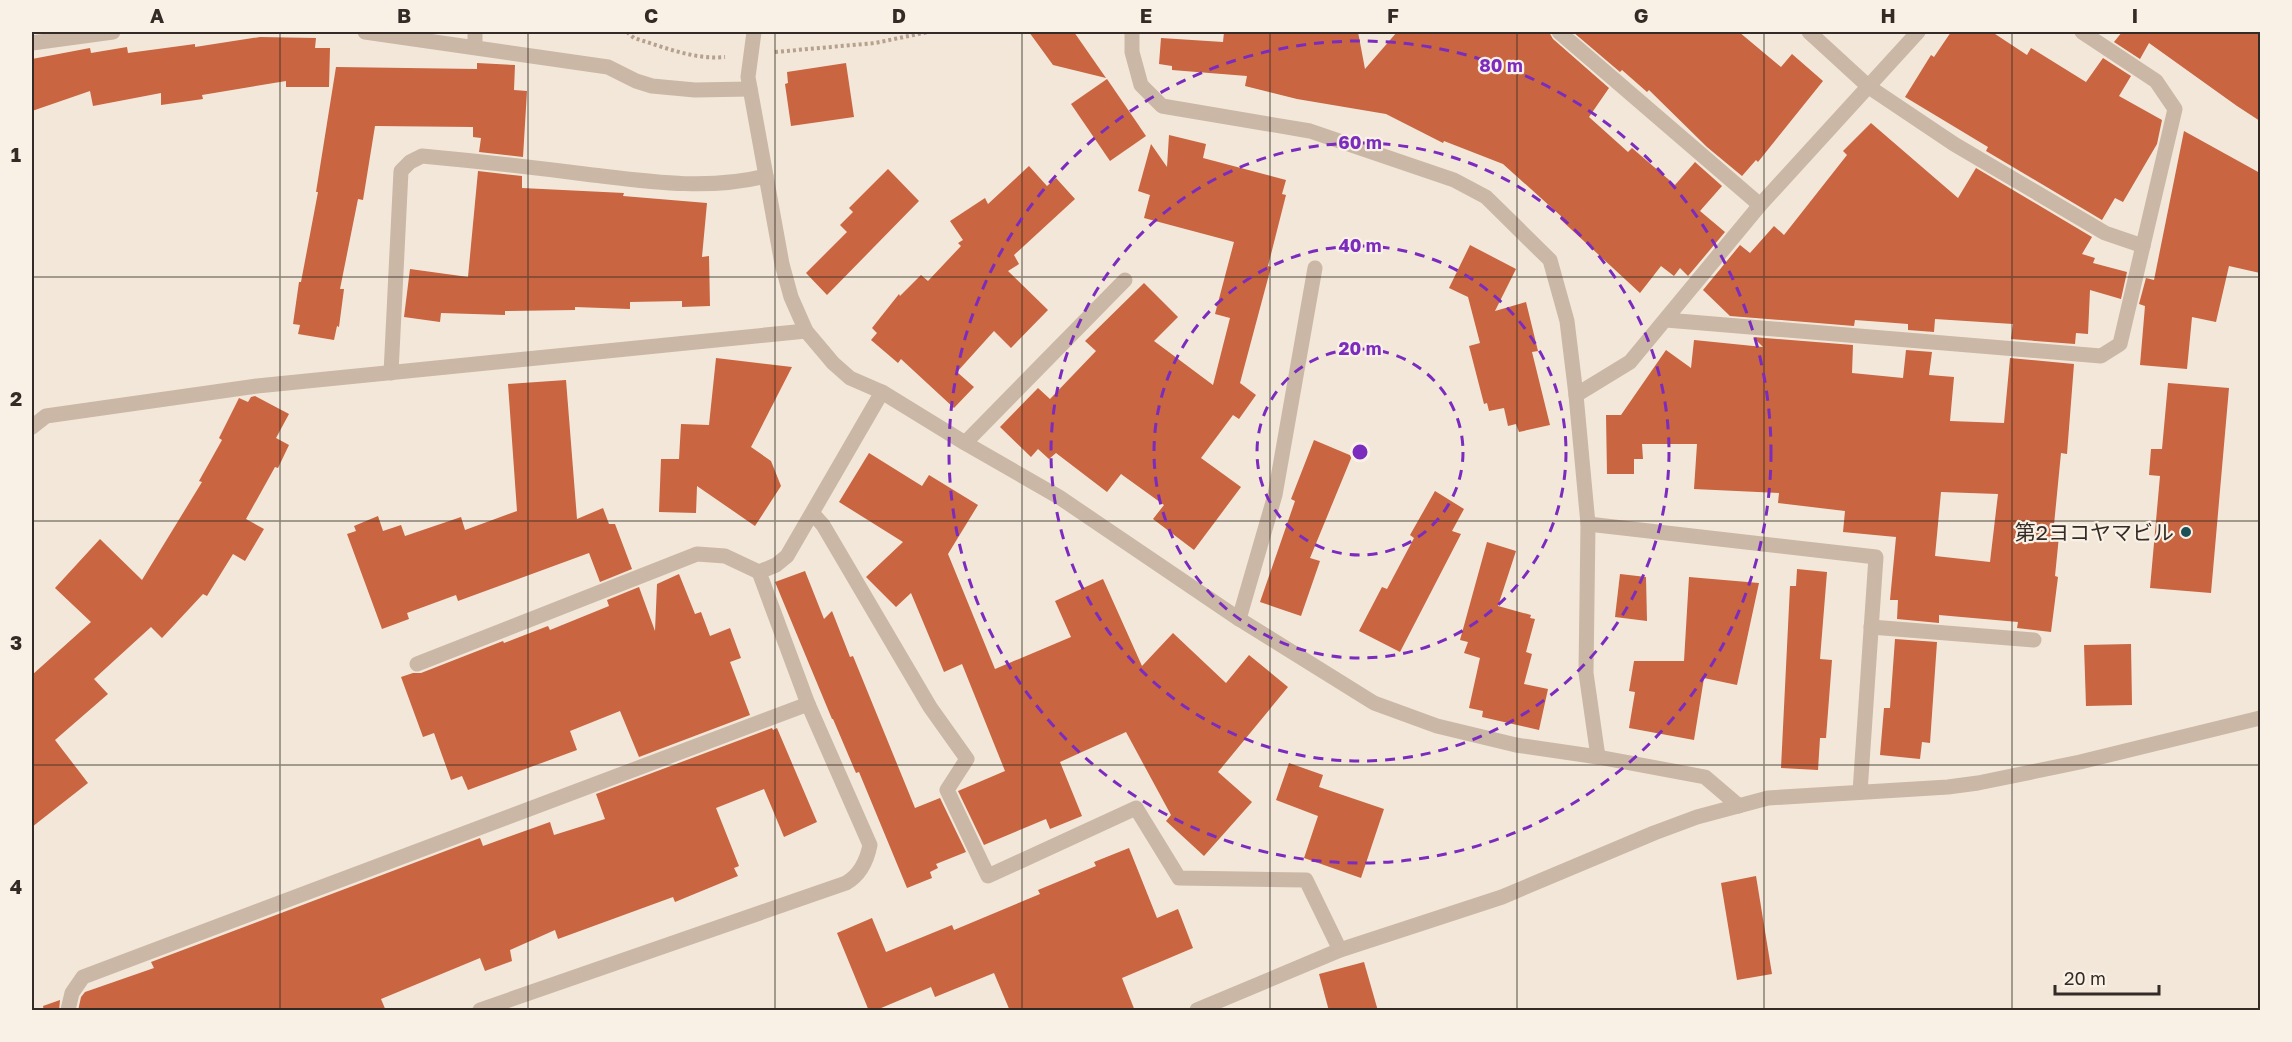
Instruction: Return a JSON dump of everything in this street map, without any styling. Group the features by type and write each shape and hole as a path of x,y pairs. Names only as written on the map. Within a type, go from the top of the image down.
{"street":[{"path":"32,43 113,32"},
{"path":"365,32 475,39 608,67 636,81 662,87 695,90 750,89"},
{"path":"754,32 748,77 782,264 791,297 806,331 832,363 849,378 882,392 1059,497 1239,619 1374,703 1437,726 1516,745 1706,777 1739,806"},
{"path":"1132,32 1132,52 1141,85 1162,106 1310,131 1454,180 1486,197 1550,260 1567,321 1576,395 1588,524 1586,673 1598,757"},
{"path":"1559,32 1760,205"},
{"path":"1809,32 1869,87 1954,144 2095,227 2143,246"},
{"path":"1576,395 1630,362 1760,205 1918,32"},
{"path":"1666,320 2101,356 2120,344 2175,109 2156,81 2082,32"},
{"path":"391,373 401,171 410,162 422,156 656,182 730,183 766,176"},
{"path":"1239,619 1275,495 1316,268"},
{"path":"965,443 1125,280"},
{"path":"32,427 46,416 257,386 806,331"},
{"path":"759,572 776,565 787,555 813,514 882,392"},
{"path":"813,514 823,525 930,707 967,759 947,790 988,876 1136,808 1179,878 1306,879 1340,950"},
{"path":"1588,524 1876,557 1860,792"},
{"path":"417,664 697,554 725,556 759,572 808,704 870,845 868,856 856,877 846,883 480,1011"},
{"path":"1871,627 2034,640"},
{"path":"68,1011 72,993 83,977 808,704"},
{"path":"1197,1011 1340,950 1502,897 1654,833 1696,818 1768,798 1948,787 1978,783 2080,762 2260,718"}],"building":[{"path":"1029,32 1074,32 1106,78 1053,65"},
{"path":"1224,32 1358,32 1365,69 1397,32 1549,32 1553,39 1609,88 1589,117 1628,152 1632,148 1675,185 1695,162 1722,186 1700,211 1725,232 1688,276 1680,268 1674,276 1661,266 1640,293 1560,219 1562,217 1503,164 1444,141 1443,143 1386,114 1297,99 1245,86 1247,76 1172,70 1172,66 1159,64 1161,38 1223,42"},
{"path":"1573,32 1739,32 1781,67 1792,54 1823,81 1758,162 1756,160 1742,176 1707,147 1649,90 1647,92 1622,70 1620,72"},
{"path":"1951,32 1992,32 2027,55 2031,48 2086,82 2103,58 2131,76 2119,96 2162,120 2157,144 2123,202 2115,198 2102,220 1986,151 1988,147 1905,97 1931,55 1934,57"},
{"path":"2122,32 2260,32 2260,121 2149,43 2140,59 2114,42"},
{"path":"260,37 316,38 315,48 330,48 329,87 286,87 286,81 202,95 203,99 161,105 161,93 93,106 90,91 32,111 32,59 90,48 91,53 127,47 128,53 195,44 195,47"},
{"path":"477,63 515,65 514,90 527,91 523,157 479,152 481,138 473,137 473,127 375,126 363,200 358,199 340,289 344,289 339,327 337,326 334,340 298,334 300,325 293,324 299,282 301,282 318,192 316,192 336,67 477,69"},
{"path":"846,63 854,117 791,126 785,84 788,83 787,72"},
{"path":"1107,79 1146,136 1110,161 1071,104"},
{"path":"1871,123 1958,198 1976,168 2092,237 2082,254 2095,258 2093,263 2127,272 2121,299 2090,290 2088,334 2076,333 2075,344 2011,339 2013,324 1935,319 1934,332 1908,330 1908,324 1855,320 1854,326 1730,316 1703,290 1740,245 1750,253 1774,226 1784,235 1847,155 1843,151"},
{"path":"2184,131 2260,173 2260,273 2229,266 2216,322 2192,317 2187,369 2140,365 2145,306 2139,304 2146,278 2154,280"},
{"path":"1169,135 1206,144 1203,158 1286,180 1282,194 1286,195 1268,266 1271,267 1240,383 1256,395 1239,419 1233,415 1201,458 1241,487 1194,550 1153,519 1164,505 1121,474 1107,492 1056,453 1049,459 1038,449 1031,457 1000,427 1038,388 1050,399 1096,351 1085,341 1144,283 1178,317 1154,341 1213,385 1230,318 1215,314 1234,242 1144,218 1150,195 1138,191 1151,144 1167,167"},
{"path":"1029,166 1047,186 1056,178 1075,199 1014,255 1019,264 1008,271 1048,310 1011,348 994,331 957,372 974,387 954,408 901,359 898,363 871,340 877,333 872,328 899,294 900,296 921,275 928,281 961,246 958,243 963,240 950,221 985,198 988,204"},
{"path":"888,169 919,201 827,295 806,273 847,232 840,225 853,212 849,208"},
{"path":"478,171 522,176 522,188 624,193 623,196 707,203 702,257 709,256 710,306 682,307 682,301 630,302 630,309 575,307 575,310 505,311 505,315 441,313 440,322 404,317 410,269 468,277"},
{"path":"1470,245 1516,269 1495,311 1526,302 1538,351 1532,352 1550,425 1519,432 1516,424 1508,426 1504,408 1489,411 1487,403 1484,404 1469,346 1480,343 1468,297 1449,288"},
{"path":"1753,337 1853,345 1852,373 1903,378 1906,350 1932,352 1929,375 1954,377 1950,421 2004,423 2010,358 2074,364 2067,454 2061,453 2053,535 2059,536 2055,576 2058,577 2051,632 2017,628 2018,622 1939,615 1939,623 1897,619 1898,600 1890,600 1896,537 1843,532 1845,511 1778,503 1779,493 1694,489 1697,444 1642,444 1643,459 1634,459 1634,474 1607,474 1606,415 1621,415 1666,350 1691,368 1694,340 1763,347","holes":["1941,492 1998,494 1990,562 1935,556"]},
{"path":"716,358 792,367 751,447 771,461 781,486 755,526 697,486 696,513 659,512 661,459 679,459 681,424 709,425"},
{"path":"566,380 577,519 603,508 609,524 615,524 632,569 600,582 589,553 458,601 456,595 407,613 409,619 382,629 347,534 356,531 354,526 378,516 383,531 401,525 405,536 461,517 465,530 517,511 508,384"},
{"name":"第2ヨコヤマビル","path":"2168,383 2229,388 2211,593 2150,588 2160,476 2149,475 2151,449 2162,449"},
{"path":"255,396 289,414 276,438 289,445 278,468 275,467 246,519 264,529 245,561 233,554 207,596 203,594 162,638 151,627 94,679 108,694 55,740 88,783 32,827 32,675 91,622 55,588 100,539 142,580 202,482 199,481 222,440 219,438 239,398 248,402 251,397"},
{"path":"1314,440 1352,456 1310,558 1320,561 1301,616 1260,602 1295,501 1291,499"},
{"path":"869,453 922,486 929,475 978,505 948,554 995,669 1071,637 1055,601 1103,579 1142,666 1173,633 1226,683 1249,655 1288,687 1218,772 1252,802 1204,856 1166,821 1171,815 1126,732 1060,762 1082,816 1050,829 1046,819 984,845 958,791 1005,771 962,664 944,672 911,593 896,607 866,577 903,542 839,502"},
{"path":"1435,491 1464,509 1452,531 1461,534 1400,652 1359,631 1382,587 1387,589 1414,538 1410,535"},
{"path":"1487,542 1516,551 1498,606 1531,615 1530,618 1535,619 1526,652 1532,654 1524,684 1548,689 1539,730 1482,717 1483,711 1469,708 1480,658 1464,653 1468,642 1460,640"},
{"path":"1797,569 1827,572 1820,659 1832,660 1826,738 1820,738 1818,770 1781,768 1790,586 1796,586"},
{"path":"805,571 824,619 832,611 850,657 853,656 915,808 940,798 966,852 936,864 938,868 930,872 932,878 907,888 859,772 856,773 832,719 775,582"},
{"path":"679,574 695,614 701,612 710,636 730,628 741,658 730,662 750,715 639,757 620,711 570,731 577,750 468,790 462,776 451,780 434,733 423,737 401,677 421,673 548,626 550,630 609,606 607,600 639,587 655,631 657,584"},
{"path":"1620,574 1646,577 1647,621 1615,617"},
{"path":"1689,577 1759,583 1737,685 1704,678 1694,740 1629,728 1635,692 1629,691 1634,661 1684,661"},
{"path":"1895,639 1937,642 1930,743 1922,742 1920,759 1880,755 1884,708 1890,708"},
{"path":"2131,644 2132,705 2086,706 2084,645"},
{"path":"772,728 773,730 777,728 817,822 784,837 764,789 716,808 739,866 734,868 738,876 675,902 673,897 558,939 555,930 510,950 512,961 485,971 480,958 381,999 386,1011 78,1011 81,997 85,992 154,968 151,962 480,838 483,846 550,822 554,835 605,819 596,794"},
{"path":"1289,763 1323,775 1319,787 1384,809 1361,878 1304,858 1318,816 1276,800"},
{"path":"1129,848 1157,918 1178,909 1193,948 1122,978 1135,1011 1010,1011 994,973 935,997 931,987 874,1011 869,1011 837,933 872,918 886,952 952,925 954,930 1040,894 1038,890 1096,866 1094,862"},
{"path":"1756,876 1772,974 1737,980 1721,883"},
{"path":"1364,962 1378,1011 1329,1011 1319,974"},
{"path":"60,1000 59,1011 44,1011 43,1006"}],"place":[{"name":"第2ヨコヤマビル","path":"2186,532"}]}
